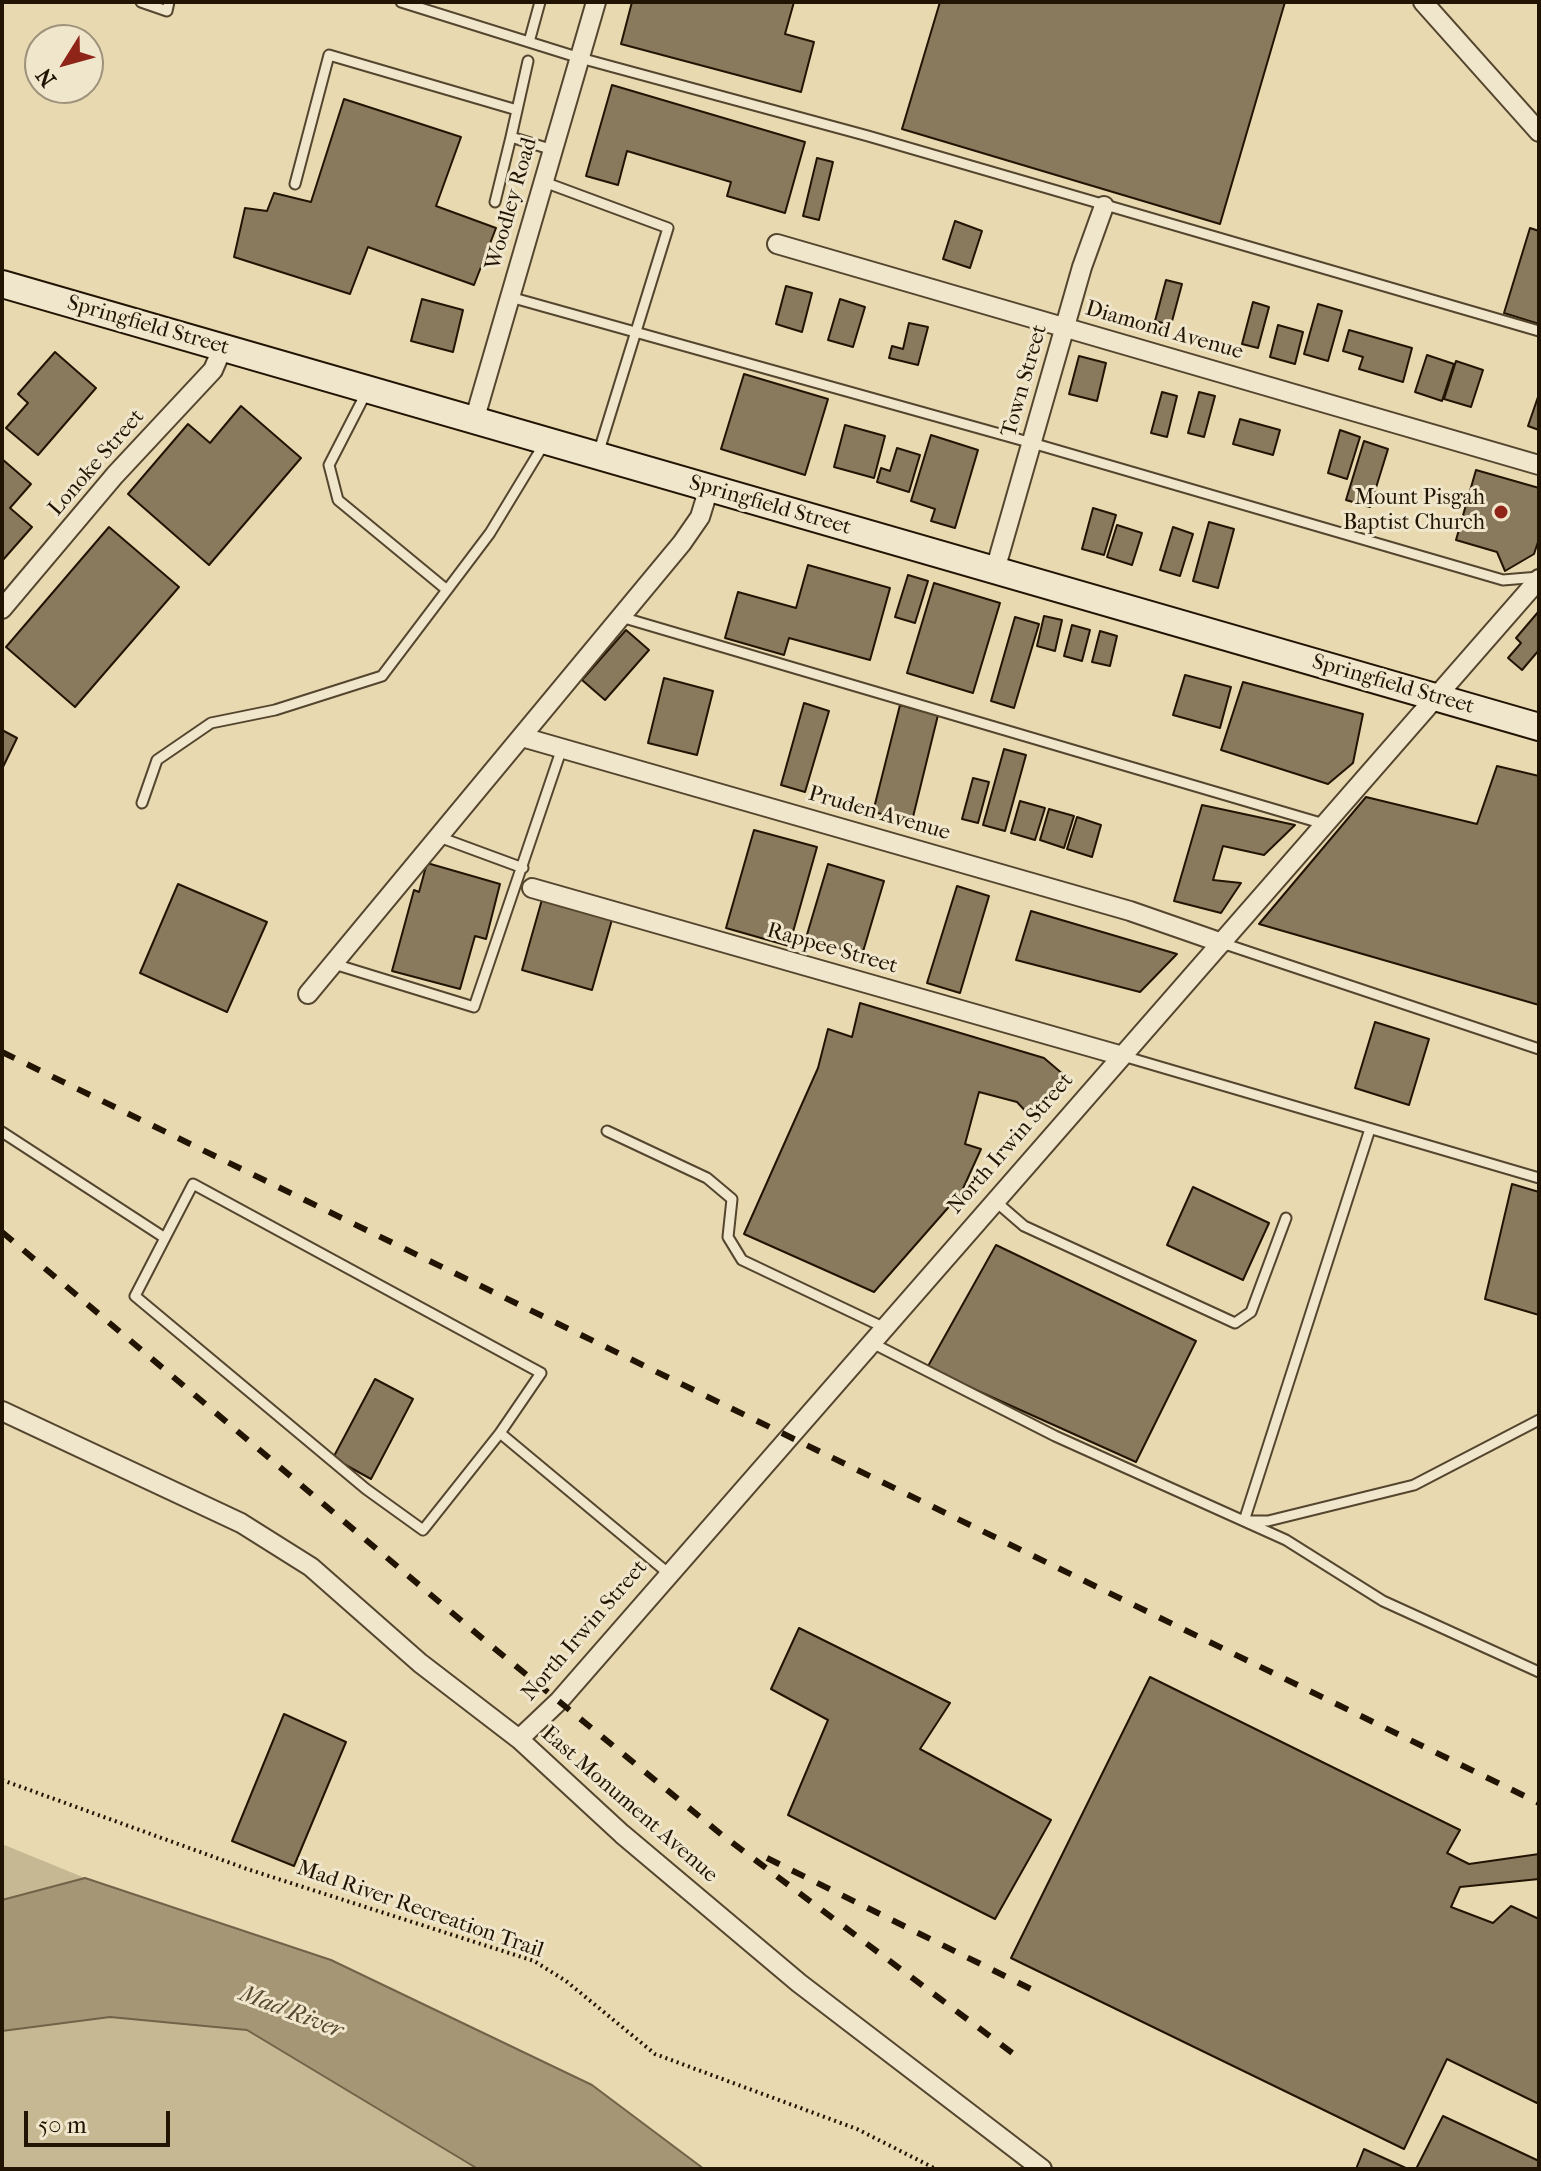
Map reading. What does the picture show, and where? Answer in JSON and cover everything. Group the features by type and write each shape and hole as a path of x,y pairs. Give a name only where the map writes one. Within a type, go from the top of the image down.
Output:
{"main road":[{"name":"Springfield Street","path":"2,284 1539,727"}],"street":[{"name":"Woodley Road","path":"474,421 596,2"},
{"path":"1423,2 1539,132"},
{"path":"1525,116 1539,101"},
{"name":"Town Street","path":"995,570 1104,206"},
{"name":"Diamond Avenue","path":"777,244 1539,465"},
{"name":"Lonoke Street","path":"2,609 115,475 213,370 223,347"},
{"path":"308,994 621,617 700,517 709,488"},
{"name":"North Irwin Street","path":"519,1739 559,1701 1119,1055 1327,825 1404,731 1539,578"},
{"name":"Pruden Avenue","path":"522,737 1130,911 1222,943"},
{"name":"Rappee Street","path":"532,888 1119,1055"},
{"name":"East Monument Avenue","path":"2,1411 241,1523 311,1567 420,1663 519,1739 622,1834 799,1983 1042,2169"}],"lane":[{"path":"141,2 167,11 169,2"},
{"path":"401,2 580,58 882,140 1539,331"},
{"path":"529,42 540,2"},
{"path":"295,184 329,55 517,110"},
{"path":"495,202 528,61"},
{"path":"511,137 553,150"},
{"path":"544,182 668,228 597,457"},
{"path":"510,297 1032,443 1503,580 1539,578"},
{"path":"367,390 329,465 338,500 447,590"},
{"path":"142,803 157,760 211,723 275,710 382,676 490,533 546,441"},
{"path":"621,617 1327,825"},
{"path":"333,963 474,1007 562,748"},
{"path":"439,837 523,868"},
{"path":"1222,943 1539,1049"},
{"path":"1119,1055 1539,1178"},
{"path":"1244,1521 1370,1129"},
{"path":"607,1131 707,1178 732,1199 728,1237 742,1260 883,1327"},
{"path":"2,1132 165,1238"},
{"path":"193,1184 541,1373 500,1433 423,1530 366,1489 135,1296 193,1184"},
{"path":"994,1200 1024,1226 1235,1323 1251,1312 1286,1218"},
{"path":"870,1342 1055,1436 1286,1540 1383,1601 1539,1672"},
{"path":"1244,1521 1268,1521 1414,1485 1539,1420"},
{"path":"500,1433 668,1573"}],"path":[{"name":"Mad River Recreation Trail","path":"2,1780 247,1869 534,1961 566,1981 655,2054 857,2129 936,2169"}],"shaded area":[{"path":"2,1844 85,1878 2,1901"},
{"path":"110,2017 248,2030 478,2169 2,2169 2,2031"}],"water":[{"name":"Mad River","path":"85,1878 331,1960 592,2085 704,2169 478,2169 247,2030 110,2017 2,2031 2,1900"}],"building":[{"path":"632,2 794,2 785,34 814,42 801,92 621,44"},
{"path":"940,2 1285,2 1220,224 902,129"},
{"path":"612,85 805,142 785,213 727,196 731,182 627,151 618,185 586,176"},
{"path":"344,99 461,137 436,206 496,228 474,285 368,247 350,294 234,257 245,208 267,211 274,193 311,202"},
{"path":"817,158 833,162 819,220 803,216"},
{"path":"955,221 982,231 970,268 943,259"},
{"path":"1530,228 1539,231 1539,324 1504,313"},
{"path":"1166,280 1182,284 1171,325 1155,321"},
{"path":"786,286 812,293 802,332 776,324"},
{"path":"422,299 463,310 453,352 411,341"},
{"path":"840,299 865,307 853,347 828,340"},
{"path":"1253,302 1269,307 1258,348 1242,344"},
{"path":"1318,304 1342,311 1328,361 1304,354"},
{"path":"909,323 928,327 918,365 889,358 892,346 903,349"},
{"path":"1278,325 1303,332 1295,364 1270,357"},
{"path":"1349,330 1412,348 1403,382 1359,369 1363,357 1343,351"},
{"path":"55,352 96,388 38,455 6,428 28,403 18,394"},
{"path":"1427,355 1454,364 1442,401 1415,392"},
{"path":"1079,356 1106,363 1097,401 1069,394"},
{"path":"1456,361 1483,370 1471,407 1444,399"},
{"path":"744,374 828,399 805,475 721,449"},
{"path":"1162,392 1177,396 1167,437 1151,433"},
{"path":"1199,392 1215,396 1204,437 1188,433"},
{"path":"1539,394 1539,430 1528,426"},
{"path":"241,406 301,458 209,565 128,494 188,424 210,443"},
{"path":"1240,419 1280,430 1273,455 1233,444"},
{"path":"845,425 885,436 874,478 834,467"},
{"path":"1340,430 1360,437 1347,479 1328,473"},
{"path":"931,435 978,450 955,528 931,521 935,509 911,501"},
{"path":"1364,441 1388,449 1370,507 1346,500"},
{"path":"897,448 920,455 909,492 877,482 881,468 890,471"},
{"path":"2,459 31,484 10,508 32,527 2,561"},
{"path":"1476,470 1539,488 1539,539 1534,554 1505,571 1497,552 1456,540"},
{"path":"1093,508 1116,515 1104,555 1082,549"},
{"path":"1209,522 1234,529 1218,588 1193,581"},
{"path":"1117,525 1142,533 1132,565 1107,557"},
{"path":"109,527 179,587 75,707 6,647"},
{"path":"1173,527 1193,534 1180,576 1160,570"},
{"path":"808,565 890,588 870,660 789,638 784,655 725,638 738,592 796,608"},
{"path":"908,575 928,581 915,623 895,617"},
{"path":"934,583 1000,603 973,693 907,673"},
{"path":"1539,611 1539,650 1522,670 1508,658 1521,643 1516,638"},
{"path":"1044,616 1062,620 1055,651 1037,646"},
{"path":"1015,617 1039,624 1014,708 991,701"},
{"path":"1072,625 1090,630 1082,661 1064,656"},
{"path":"626,630 649,650 605,700 582,680"},
{"path":"1100,631 1117,636 1110,666 1092,662"},
{"path":"1185,675 1231,687 1220,728 1173,715"},
{"path":"664,678 713,691 697,755 648,743"},
{"path":"1243,682 1363,714 1353,763 1328,784 1221,750"},
{"path":"804,703 829,711 805,792 781,785"},
{"path":"900,705 938,715 912,821 873,812"},
{"path":"2,730 17,738 2,769"},
{"path":"1004,749 1026,755 1005,831 983,825"},
{"path":"1497,766 1539,776 1539,1005 1259,924 1366,797 1477,824"},
{"path":"973,778 989,782 978,823 962,819"},
{"path":"1020,801 1045,808 1035,840 1011,833"},
{"path":"1202,805 1295,825 1264,855 1223,846 1213,880 1241,883 1221,913 1174,901"},
{"path":"1049,809 1074,816 1064,848 1040,840"},
{"path":"1077,817 1101,825 1092,857 1067,849"},
{"path":"754,830 817,847 789,946 726,928"},
{"path":"427,863 500,884 486,939 475,936 460,989 392,971 414,890 419,892"},
{"path":"828,864 884,881 862,955 806,938"},
{"path":"178,884 267,922 227,1012 140,973"},
{"path":"957,886 989,896 960,993 927,983"},
{"path":"543,896 613,916 592,990 522,970"},
{"path":"1031,911 1177,954 1140,992 1016,960"},
{"path":"860,1003 1044,1058 1071,1081 1029,1115 1017,1102 979,1092 965,1144 981,1149 961,1193 874,1292 744,1234 818,1068 828,1029 852,1037"},
{"path":"1375,1022 1429,1039 1409,1105 1355,1088"},
{"path":"1512,1184 1539,1192 1539,1315 1485,1299"},
{"path":"1193,1187 1269,1223 1243,1280 1167,1245"},
{"path":"996,1245 1196,1341 1136,1462 927,1368"},
{"path":"375,1379 413,1399 371,1479 333,1458"},
{"path":"799,1628 950,1703 920,1749 1051,1820 995,1919 788,1815 828,1720 771,1689"},
{"path":"1150,1677 1460,1830 1447,1853 1469,1864 1539,1854 1539,1879 1460,1887 1451,1907 1493,1923 1511,1906 1539,1919 1539,2104 1447,2059 1404,2149 1011,1958"},
{"path":"284,1714 346,1742 294,1866 232,1841"},
{"path":"1443,2116 1539,2161 1539,2169 1416,2169"},
{"path":"1364,2149 1408,2169 1356,2169"}],"railway":[{"path":"2,1052 1539,1803"},
{"path":"2,1232 489,1644 722,1835 1015,2055"},
{"path":"767,1858 1039,1993"}],"place":[{"name":"Mount Pisgah Baptist Church","path":"1501,512"}]}
